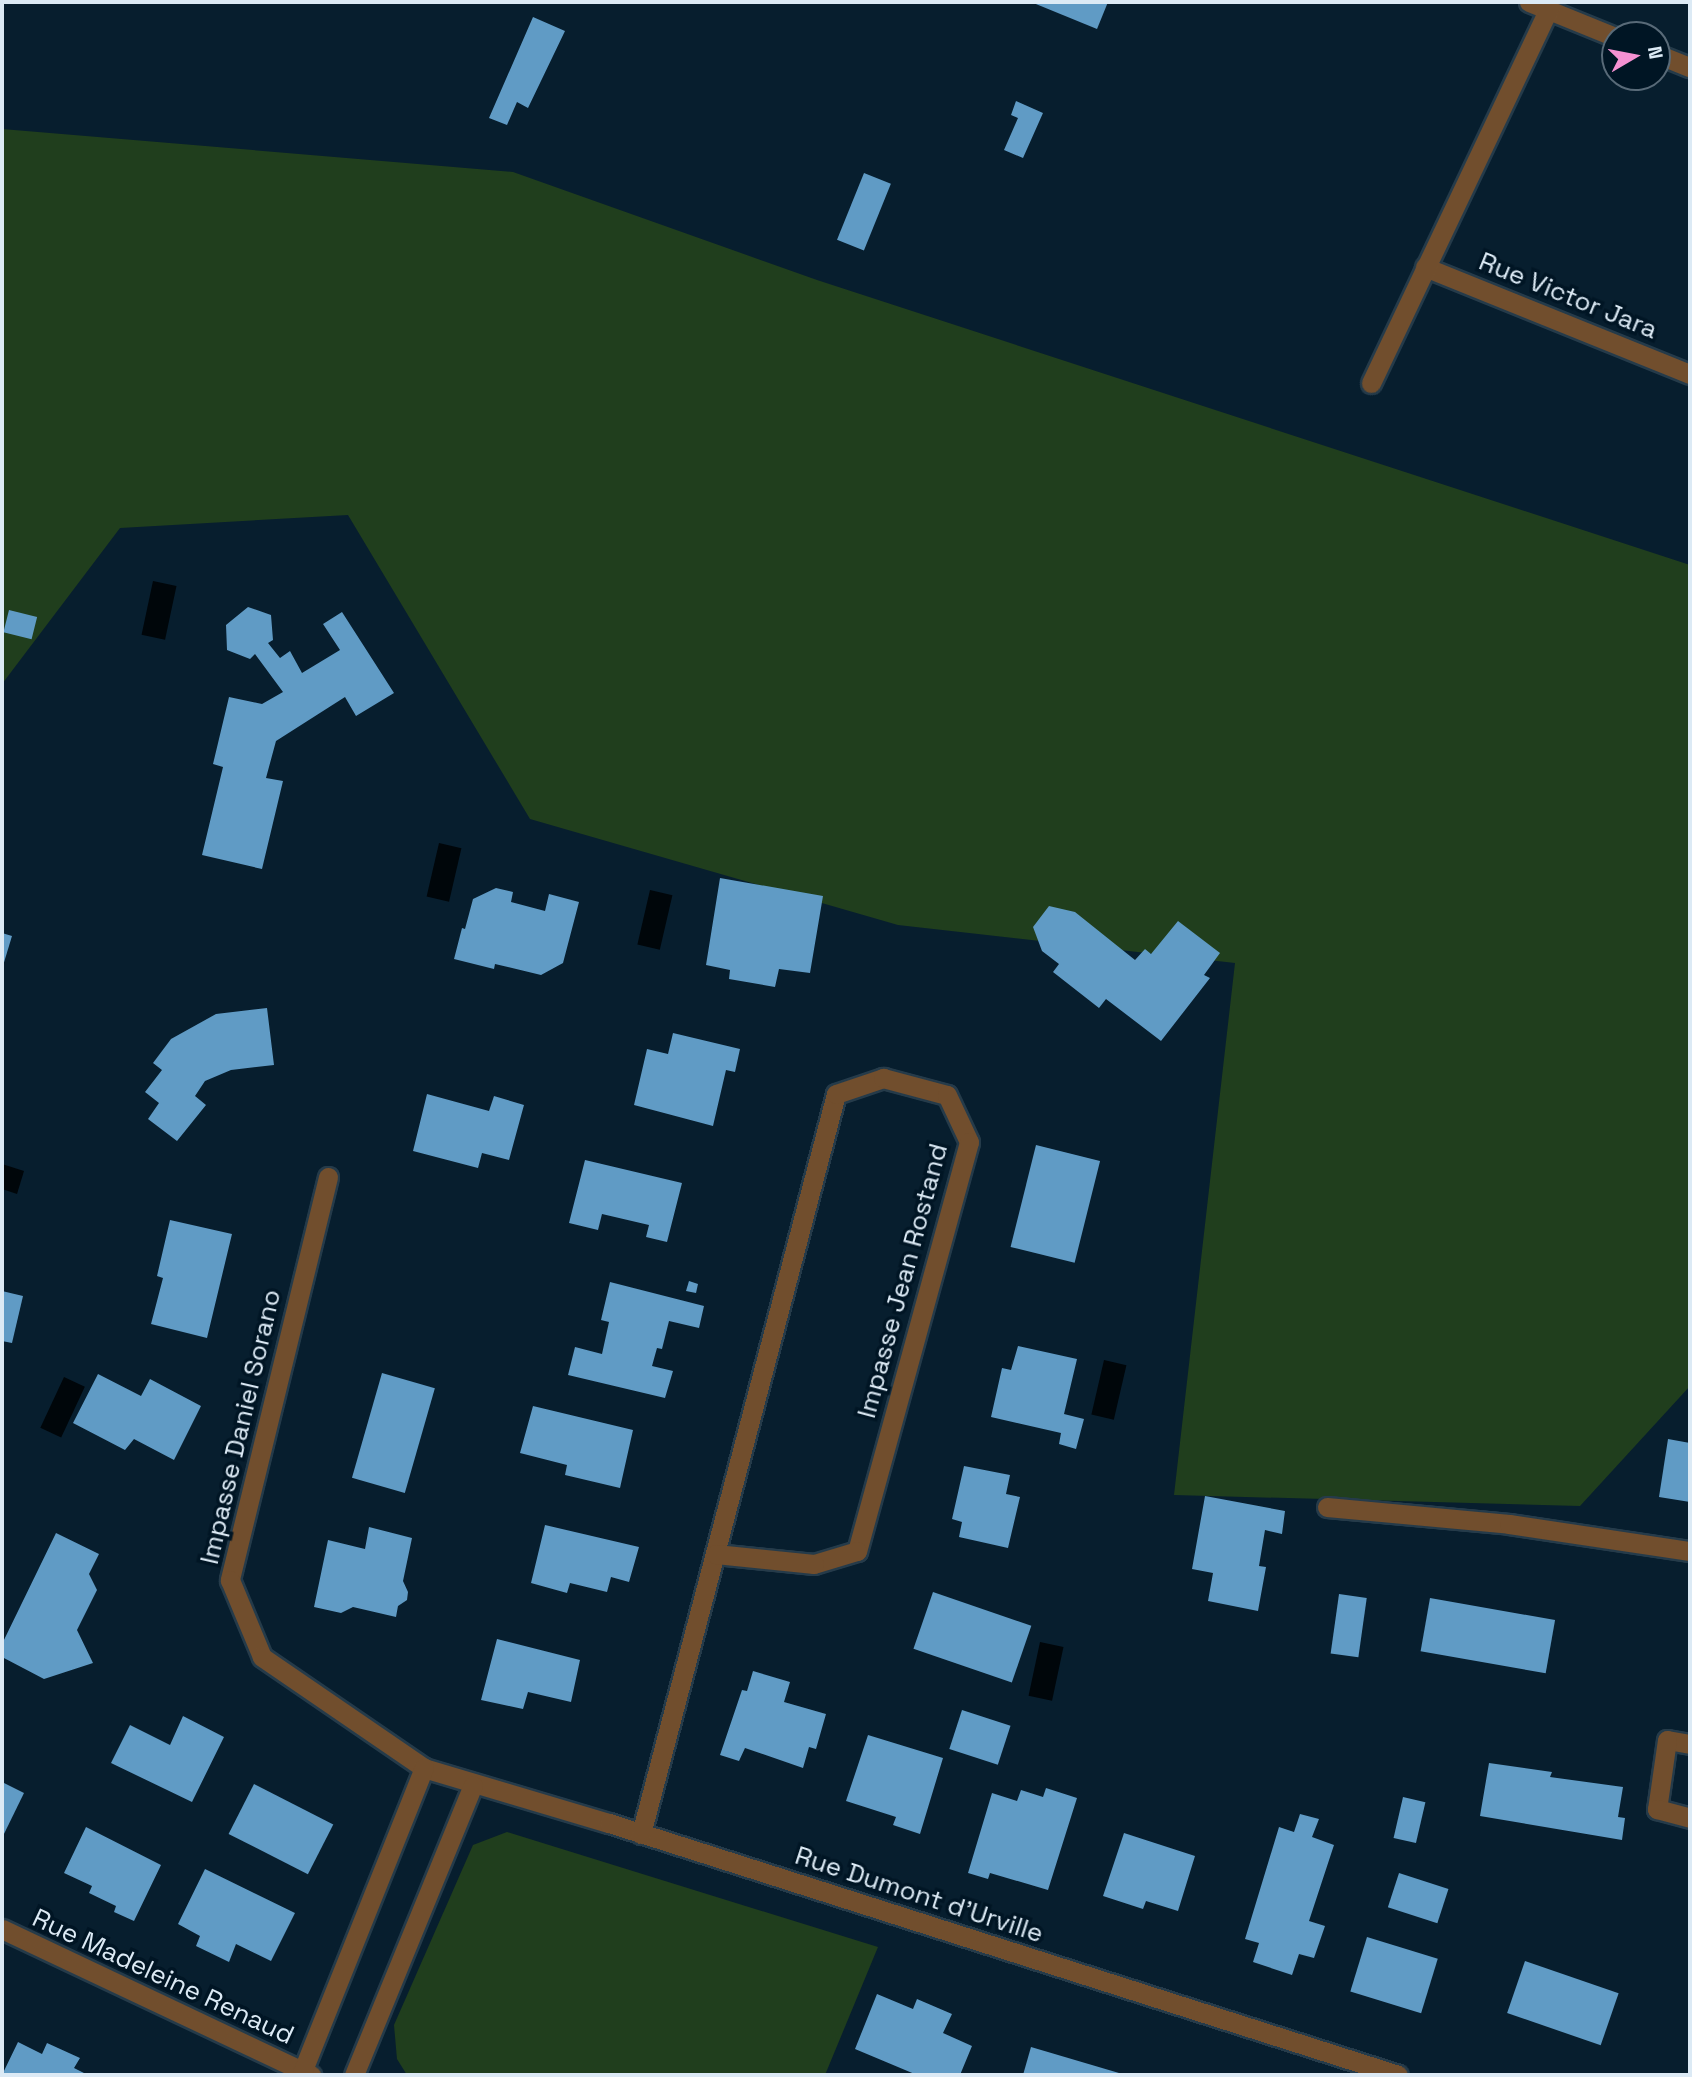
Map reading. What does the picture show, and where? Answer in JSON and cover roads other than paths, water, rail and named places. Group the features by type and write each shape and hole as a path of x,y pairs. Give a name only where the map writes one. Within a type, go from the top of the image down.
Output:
{"street":[{"path":"1529,2 1601,31"},
{"path":"1371,383 1548,10"},
{"path":"1671,60 1690,67"},
{"name":"Rue Victor Jara","path":"1426,267 1690,374"},
{"name":"Impasse Jean Rostand","path":"641,1834 836,1094 883,1078 947,1095 969,1142 857,1551 814,1563 716,1554"},
{"name":"Impasse Daniel Sorano","path":"328,1177 230,1580 262,1657 424,1768"},
{"path":"1327,1507 1509,1524 1690,1551"},
{"path":"1690,1744 1667,1740 1657,1809 1690,1818"},
{"path":"305,2074 424,1768"},
{"name":"Rue Dumont d'Urville","path":"424,1768 641,1834 1398,2075"},
{"path":"354,2075 473,1785"},
{"name":"Rue Madeleine Renaud","path":"2,1929 305,2074"}]}
